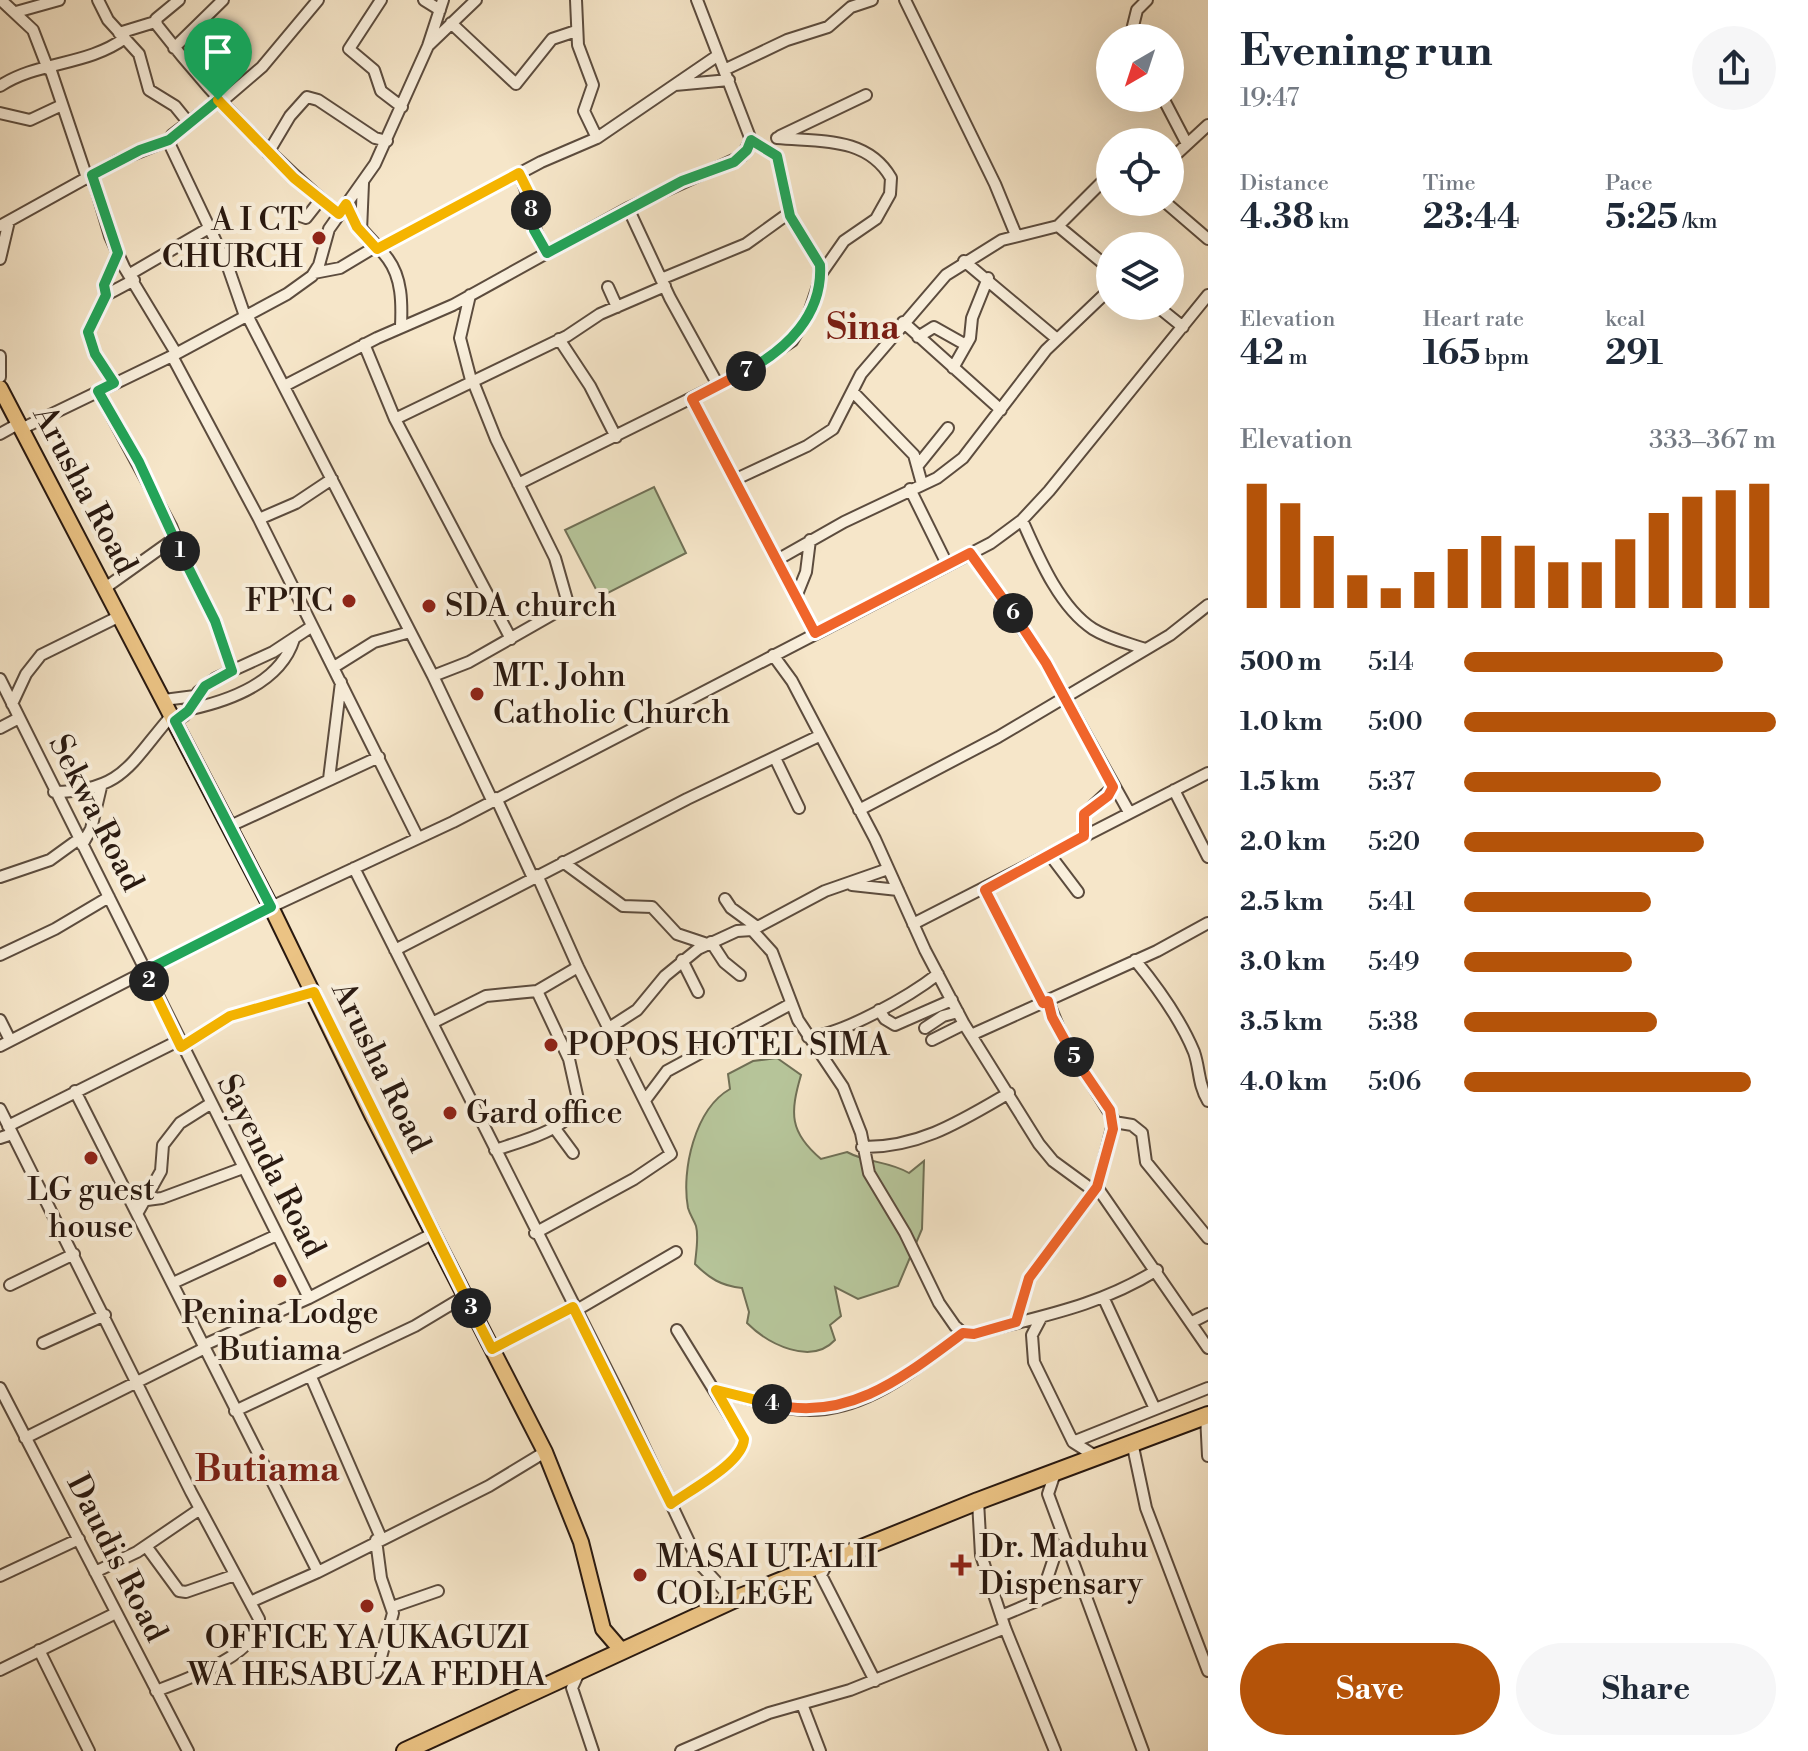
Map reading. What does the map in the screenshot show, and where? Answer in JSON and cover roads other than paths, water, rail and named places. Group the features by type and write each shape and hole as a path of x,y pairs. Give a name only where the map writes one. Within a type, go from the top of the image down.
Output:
{"highway":[{"path":"405,1751 733,1600 978,1501 1207,1415"}],"main road":[{"name":"Arusha Road","path":"0,388 271,907 545,1452 588,1563 603,1629 622,1651"}],"street":[{"path":"1,0 38,38 118,253 259,519 418,838"},
{"path":"16,12 59,0"},
{"path":"98,0 122,36 139,54 149,90 175,106 188,122"},
{"path":"0,86 97,56 122,36 155,22 179,0"},
{"path":"174,48 223,0"},
{"path":"0,259 5,224 140,150 169,140 188,122 219,102 262,67 318,0"},
{"path":"381,0 349,49 377,73 381,91 402,107"},
{"path":"314,273 329,229 363,183 387,141 428,46 442,5 424,0"},
{"path":"428,46 476,0"},
{"path":"576,0 578,45 593,77 584,111 597,138"},
{"path":"286,385 364,344 470,295 628,208 734,162 747,150 751,140 697,0"},
{"path":"674,85 726,75 787,40 828,27 851,7 872,0"},
{"path":"905,0 995,184 1016,235"},
{"path":"1134,24 1137,10 1147,0"},
{"path":"155,22 219,102 268,153 321,199 343,209 387,258 400,288 401,326"},
{"path":"451,23 516,84 552,39 576,31"},
{"path":"0,434 174,354 246,316 314,273 340,268 519,173 597,138 717,56"},
{"path":"766,147 777,138 866,95"},
{"path":"268,153 300,102 307,97 318,100 375,138 387,141"},
{"path":"0,113 30,120 62,105"},
{"path":"1170,112 1187,144"},
{"path":"1184,147 1208,125"},
{"path":"518,484 692,399 792,341 809,313 821,274 844,241 876,219 890,194 891,178 866,150 850,145 777,138"},
{"path":"169,140 177,167 209,228 246,316 286,385 535,876 646,1099 670,1157 535,1233"},
{"path":"751,140 766,147 780,162 789,213 820,265 821,274"},
{"path":"519,173 530,195 534,230 547,253"},
{"path":"361,231 363,183"},
{"path":"734,480 822,438 833,429 861,374 931,289 964,261 1016,235 1058,226 1096,188"},
{"path":"292,213 306,218 321,199"},
{"path":"628,208 663,283 718,385"},
{"path":"395,419 559,339 663,283 733,251 789,213"},
{"path":"1181,216 1208,239"},
{"path":"1058,226 1096,257"},
{"path":"114,383 95,354 88,332 106,295 209,228"},
{"path":"106,295 104,285 118,253"},
{"path":"964,261 1057,339"},
{"path":"953,368 966,345 988,278"},
{"path":"608,287 617,307"},
{"path":"433,676 511,639 562,609 567,600 555,558 472,380 460,338 470,295"},
{"path":"0,1020 5,1043 271,907 418,838 991,543 1022,520 1208,295"},
{"path":"777,560 922,484 963,458 1057,339 1096,302"},
{"path":"1174,320 1183,327"},
{"path":"903,322 1001,410"},
{"path":"918,337 934,327 966,345"},
{"path":"559,339 590,386 616,437"},
{"path":"364,344 395,419 511,639"},
{"path":"0,356 0,377"},
{"path":"98,391 139,462 215,621 232,671"},
{"path":"853,392 919,464 922,484"},
{"path":"692,399 815,633"},
{"path":"919,464 948,428"},
{"path":"259,519 296,503 332,479"},
{"path":"910,489 947,564"},
{"path":"1022,520 1063,597 1077,614 1107,636 1145,649"},
{"path":"105,588 175,538"},
{"path":"796,597 806,572 810,540"},
{"path":"970,553 1046,663 1129,812"},
{"path":"859,810 998,737 1145,649 1208,605"},
{"path":"12,704 26,674 41,655 120,616"},
{"path":"191,709 195,696 216,678 294,639 311,627"},
{"path":"334,667 374,642 410,632"},
{"path":"54,792 101,787 125,772 174,718 191,709 220,701 265,678 284,664 294,639"},
{"path":"773,655 792,681 859,810 964,1024 1053,1161 1096,1189 1157,1270 1208,1348"},
{"name":"Sekwa Road","path":"0,679 145,971"},
{"path":"329,779 341,681"},
{"path":"164,700 195,696"},
{"path":"0,728 19,718"},
{"path":"395,950 535,876 819,736"},
{"path":"228,827 379,757"},
{"path":"775,758 799,808"},
{"path":"913,924 985,890 1208,773"},
{"path":"0,877 41,865 80,842 91,829 101,787"},
{"path":"1084,836 1084,814 1108,796 1113,787"},
{"path":"1174,790 1207,852"},
{"path":"1050,855 1078,892"},
{"path":"563,862 623,906 652,907 677,934 709,943 740,975"},
{"path":"354,868 699,1563 733,1600"},
{"path":"609,1028 637,1010 682,960 709,943 737,931 754,928 825,891 888,869"},
{"path":"847,885 898,890"},
{"path":"985,890 1062,1036 1106,1102 1114,1122 1096,1189 1029,1278 1016,1322"},
{"path":"0,955 55,929 109,897"},
{"path":"725,899 754,928 772,952 789,1005 843,1087 869,1173 905,1233 939,1303 963,1333"},
{"path":"971,1035 1208,923"},
{"path":"682,960 698,992"},
{"path":"1135,960 1162,993 1192,1048 1200,1088 1208,1101"},
{"path":"432,1023 486,996 537,991 578,967"},
{"name":"Sayenda Road","path":"145,971 309,1298"},
{"path":"808,1037 825,1035 879,1010 938,974"},
{"path":"495,1150 553,1126 575,1111 580,1095 569,1059 537,991"},
{"path":"0,1138 75,1091 180,1044 230,1016 314,992"},
{"path":"879,1010 885,1019 895,1025 952,1000"},
{"path":"646,1099 667,1071 789,1005"},
{"path":"925,1028 943,1016 958,1012"},
{"path":"932,1040 964,1024"},
{"path":"75,1091 318,1572"},
{"path":"862,1147 890,1147 929,1136 1009,1093"},
{"path":"138,1212 161,1171 163,1145 180,1123 210,1104"},
{"path":"0,1109 200,1509 259,1619 260,1629 248,1647 156,1691"},
{"path":"1114,1122 1132,1125 1142,1133 1146,1162 1208,1238"},
{"path":"553,1126 573,1153"},
{"path":"147,1200 174,1194 243,1168"},
{"path":"25,1438 434,1233"},
{"path":"173,1283 277,1235"},
{"path":"492,1349 574,1309 676,1252"},
{"path":"10,1285 74,1254"},
{"path":"716,1390 793,1409 837,1407 864,1399 892,1384 963,1333 974,1334 1041,1318 1104,1299 1157,1270"},
{"path":"235,1411 415,1326 465,1296"},
{"path":"1104,1299 1155,1409"},
{"path":"1192,1322 1208,1314"},
{"path":"43,1343 105,1315"},
{"path":"1041,1318 1032,1335 1031,1353 1073,1442 1095,1456"},
{"path":"671,1504 728,1464 744,1447 744,1439 716,1390 677,1330"},
{"path":"311,1377 378,1539 381,1578 392,1607 392,1623 377,1672"},
{"name":"Daudis Road","path":"0,1388 3,1400 79,1539 188,1751"},
{"path":"1073,1442 1208,1388"},
{"path":"1207,1415 1208,1456"},
{"path":"1132,1442 1146,1508 1208,1671"},
{"path":"250,1602 318,1572 525,1467 545,1452"},
{"path":"1055,1473 1048,1494 1143,1751"},
{"path":"978,1501 981,1555 1005,1628 1055,1751"},
{"path":"95,1572 146,1546 200,1509"},
{"path":"0,1576 79,1539"},
{"path":"1040,1600 1054,1558 1066,1543"},
{"path":"146,1546 179,1591 186,1592 235,1575"},
{"path":"829,1560 821,1575 875,1681"},
{"path":"1001,1616 1083,1587"},
{"path":"392,1607 438,1591"},
{"path":"0,1670 116,1613"},
{"path":"681,1751 769,1713 875,1681 1005,1628"},
{"path":"39,1650 89,1751"},
{"path":"580,1670 572,1688 593,1751"},
{"path":"802,1704 820,1751"}],"place":[{"name":"A I CT CHURCH","path":"319,238"},
{"name":"FPTC","path":"349,601"},
{"name":"SDA church","path":"429,606"},
{"name":"MT. John Catholic Church","path":"477,694"},
{"name":"POPOS HOTEL SIMA","path":"551,1045"},
{"name":"Gard office","path":"450,1113"},
{"name":"LG guest house","path":"91,1158"},
{"name":"Penina Lodge Butiama","path":"280,1281"},
{"name":"Dr. Maduhu Dispensary","path":"961,1565"},
{"name":"MASAI UTALII COLLEGE","path":"640,1575"},
{"name":"OFFICE YA UKAGUZI WA HESABU ZA FEDHA","path":"367,1606"}],"district":[{"name":"Sina","path":"863,328"},
{"name":"Butiama","path":"267,1470"}]}
